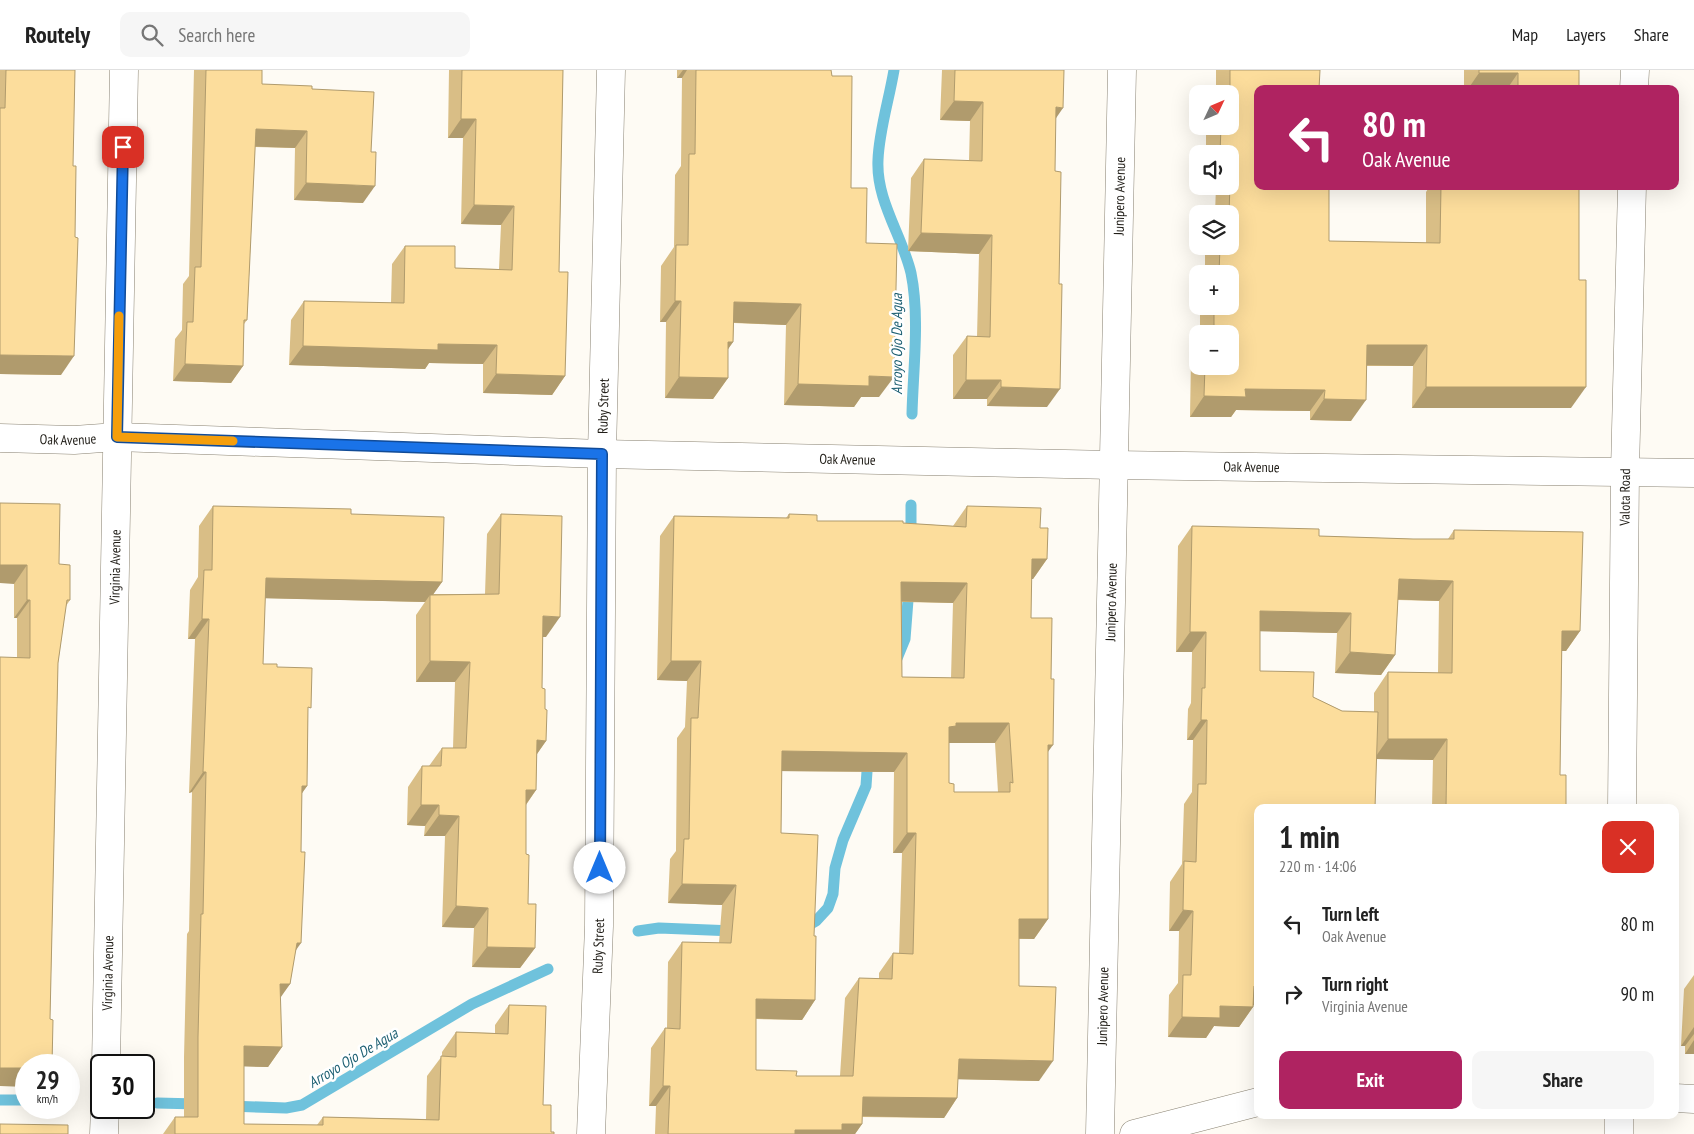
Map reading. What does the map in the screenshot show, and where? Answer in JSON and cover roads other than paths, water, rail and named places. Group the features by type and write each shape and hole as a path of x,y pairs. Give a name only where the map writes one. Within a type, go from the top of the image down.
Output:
{"street":[{"name":"Virginia Avenue","path":"106,1054 124,70"},
{"name":"Ruby Street","path":"591,1134 600,926 602,454 611,70"},
{"name":"Junipero Avenue","path":"1100,1134 1122,70"},
{"path":"1634,85 1635,70"},
{"name":"Valota Road","path":"1622,804 1625,471 1632,190"},
{"name":"Oak Avenue","path":"0,438 74,440 117,437 602,454 1114,465 1694,473"},
{"path":"1679,1098 1694,1099"},
{"path":"1134,1134 1254,1103"},
{"path":"104,1119 104,1134"},
{"path":"1619,1119 1619,1134"}],"waterway":[{"name":"Arroyo Ojo De Agua","path":"894,70 880,138 878,175 885,204 907,259 914,290 916,325 912,414"},
{"name":"Arroyo Ojo De Agua","path":"911,505 911,539"},
{"name":"Arroyo Ojo De Agua","path":"896,661 905,639 909,587"},
{"name":"Arroyo Ojo De Agua","path":"802,929 816,921 828,908 833,894 835,868 843,840 866,786 868,757"},
{"name":"Arroyo Ojo De Agua","path":"638,931 659,928 734,931"},
{"name":"Arroyo Ojo De Agua","path":"229,1106 286,1108 302,1105 472,1004 548,969"},
{"name":"Arroyo Ojo De Agua","path":"0,1100 15,1100"},
{"name":"Arroyo Ojo De Agua","path":"157,1103 198,1104"}]}
